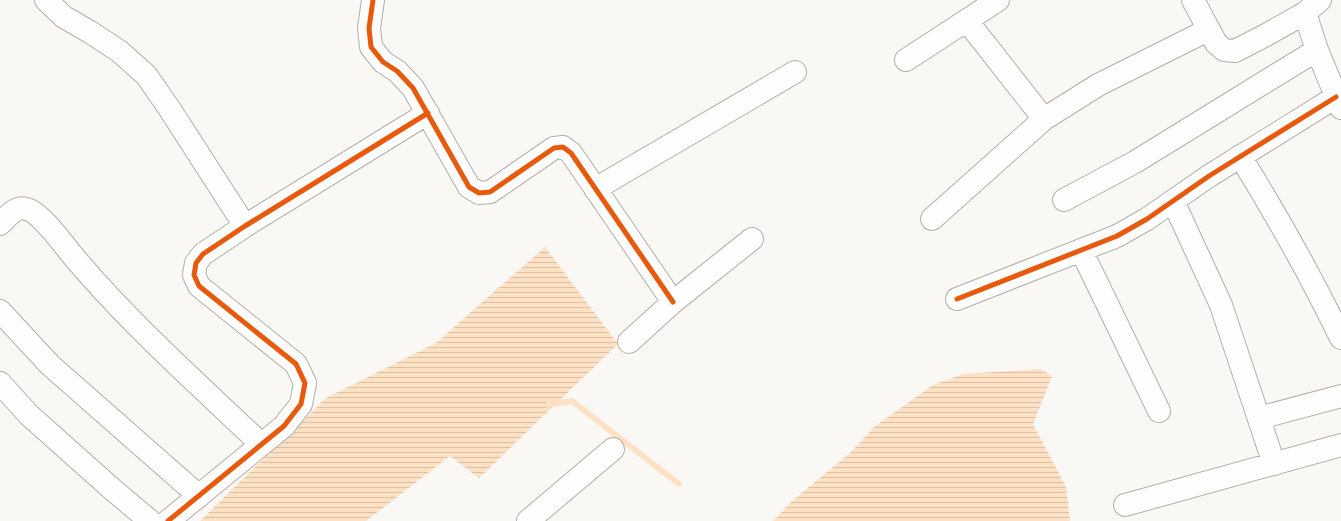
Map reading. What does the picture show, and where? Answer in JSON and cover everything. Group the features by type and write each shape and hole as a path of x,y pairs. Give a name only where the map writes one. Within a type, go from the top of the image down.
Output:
{"street":[{"path":"46,0 64,17 119,51 146,75 245,226"},
{"path":"373,0 369,28 371,46 383,62 397,71 414,88 469,187 479,193 490,192 554,148 563,147 571,153 673,302"},
{"path":"906,60 998,0"},
{"path":"957,299 1117,236 1147,219 1240,156 1338,103 1317,50 1312,6 1266,35 1235,51 1224,50 1216,43 1193,0"},
{"path":"967,21 1044,119"},
{"path":"932,219 1044,119 1098,85 1208,30"},
{"path":"1064,200 1135,162 1317,50"},
{"path":"595,189 796,72"},
{"path":"168,521 284,426 301,404 305,383 296,364 199,286 194,275 196,263 203,254 245,226 428,113"},
{"path":"1240,156 1281,221 1317,288 1341,338"},
{"path":"1173,201 1221,305 1274,464"},
{"path":"0,224 14,210 26,208 37,215 82,267 125,313 261,444"},
{"path":"629,342 673,302 752,239"},
{"path":"1081,250 1159,411"},
{"path":"0,311 50,365 199,496"},
{"path":"0,383 29,415 150,521"},
{"path":"1259,418 1341,396"},
{"path":"1125,505 1341,445"},
{"path":"528,521 613,449"}],"shaded area":[{"path":"545,247 618,344 479,478 450,456 366,521 200,521 326,398 436,343"},
{"path":"1040,369 1052,376 1033,424 1066,487 1070,521 773,521 792,501 850,453 874,427 933,385 964,374"}],"waterway":[{"path":"548,405 572,401 679,484"}],"cycle path":[{"path":"373,0 369,28 371,47 383,62 397,71 413,88 469,187 479,193 490,192 554,148 563,147 571,153 673,302"},
{"path":"957,299 1117,236 1147,219 1209,176 1336,97"},
{"path":"168,521 284,426 301,404 305,383 296,364 199,286 194,275 196,263 203,254 245,226 428,113"}]}
